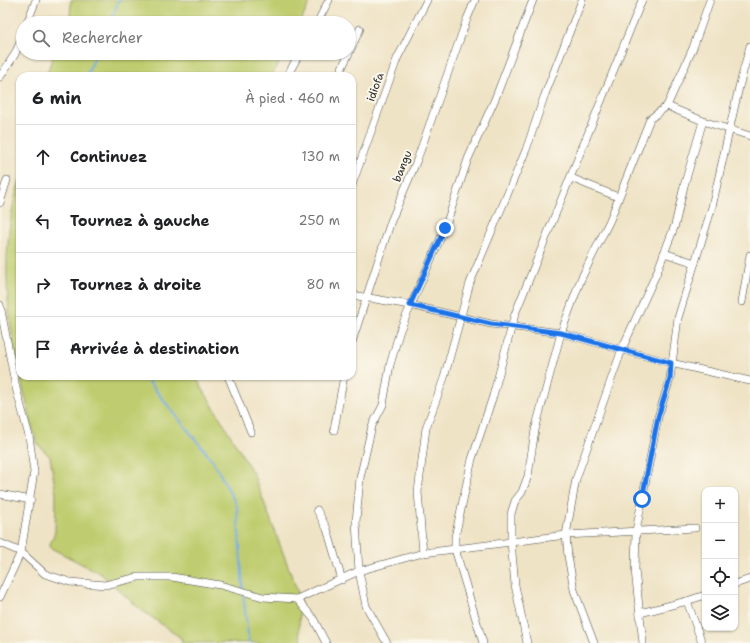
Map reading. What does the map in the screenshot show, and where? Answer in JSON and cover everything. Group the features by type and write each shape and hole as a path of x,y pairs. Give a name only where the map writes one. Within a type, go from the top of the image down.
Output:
{"street":[{"path":"30,16 36,0"},
{"path":"321,16 330,0"},
{"name":"idiofa","path":"356,174 397,59 427,0"},
{"name":"bangu","path":"356,328 391,221 417,160 475,0"},
{"path":"387,643 366,606 360,571 356,522 360,478 372,426 383,405 398,337 410,305 445,228 468,159 498,92 533,0"},
{"path":"423,553 418,492 426,428 444,378 470,283 526,150 544,97 582,0"},
{"path":"483,643 455,549 455,537 472,459 493,396 516,314 642,0"},
{"path":"527,643 515,585 511,542 511,514 515,501 522,492 528,476 535,430 561,333 581,279 610,220 650,119 668,106 693,48 710,0"},
{"path":"356,37 360,28"},
{"path":"643,643 635,570 636,532 658,417 670,379 678,318 712,207 750,46"},
{"path":"0,78 16,52"},
{"path":"289,72 296,60"},
{"path":"340,72 346,60"},
{"path":"668,106 703,121 750,136"},
{"path":"594,643 574,590 568,556 566,535 576,479 622,349 675,225 684,186 703,121"},
{"path":"571,178 618,198"},
{"path":"0,203 7,180"},
{"path":"664,253 695,263"},
{"path":"742,302 750,255"},
{"path":"356,296 410,305 491,324 561,333 671,363 750,381"},
{"path":"0,305 16,388 29,436 34,472 31,500 21,552 0,597"},
{"path":"230,380 251,432"},
{"path":"334,430 343,380"},
{"path":"0,494 31,500"},
{"path":"317,510 327,529 342,580"},
{"path":"0,543 21,552 45,574 70,582 104,584 138,578 172,578 220,584 263,597 297,599 360,571 423,553 566,535 695,528"},
{"path":"738,583 750,579"},
{"path":"640,612 702,596"},
{"path":"297,599 313,618 326,643"},
{"path":"687,601 702,643"}],"green space":[{"path":"71,0 311,0 303,16 70,16"},
{"path":"52,60 281,60 273,72 47,72"},
{"path":"16,195 16,357 8,302 7,277 9,227"},
{"path":"21,380 197,380 253,473 300,598 299,633 303,643 182,643 181,638 140,609 101,574 49,547 55,532 56,494 50,457 36,442"}],"waterway":[{"path":"113,16 119,0"},
{"path":"88,72 94,60"},
{"path":"147,380 213,461 237,506 244,602 249,643"}],"route":[{"path":"445,228 410,305 491,324 561,333 671,363 670,379 658,417 642,499"}]}
